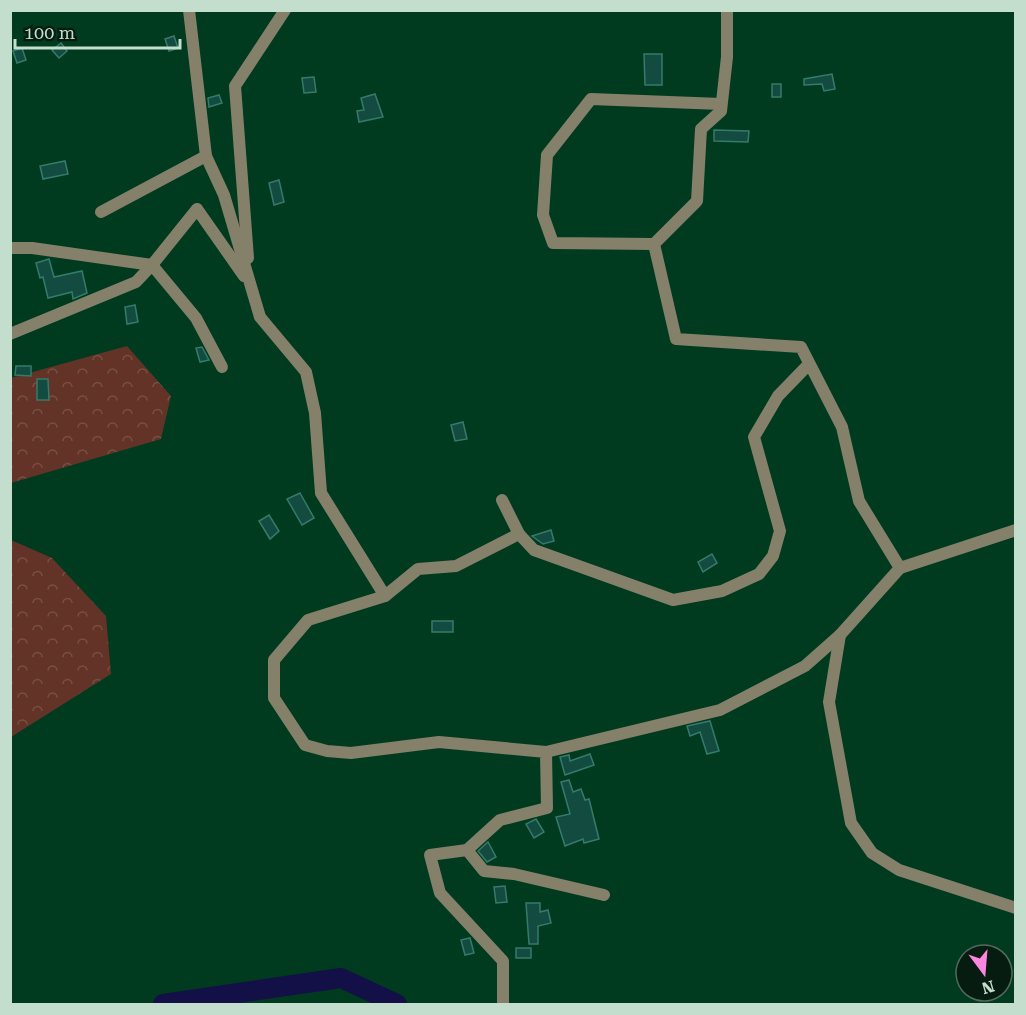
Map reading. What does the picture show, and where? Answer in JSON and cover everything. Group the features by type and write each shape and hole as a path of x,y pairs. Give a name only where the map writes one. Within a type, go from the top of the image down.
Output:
{"street":[{"path":"189,10 206,156 224,195 260,316 306,372 315,413 321,493 385,596"},
{"path":"249,284 235,86 285,10"},
{"path":"721,104 591,99 547,155 543,215 553,243 654,244 697,201 700,129 721,111 727,57 727,10"},
{"path":"101,212 206,156"},
{"path":"10,334 136,282 197,209 249,284"},
{"path":"654,244 676,339 801,347 842,427 859,501 900,568"},
{"path":"10,248 32,248 152,265 196,318 222,367"},
{"path":"502,500 519,534 534,550 673,600 722,591 759,574 773,556 780,531 754,436 778,396 809,364"},
{"path":"519,534 456,566 418,569 385,596 308,620 274,660 274,699 304,745 327,751 351,753 439,742 546,752 720,710 805,666 840,635 900,568 1016,530"},
{"path":"840,635 829,702 851,824 872,853 899,870 1016,908"},
{"path":"503,1005 503,961 440,892 430,855 467,850 500,820 547,808 546,752"},
{"path":"467,850 484,870 514,874 604,895"}],"green space":[{"path":"127,346 171,396 161,439 11,483 11,378"},
{"path":"11,540 52,558 106,616 111,674 11,737"}],"building":[{"path":"174,36 178,48 169,51 165,39"},
{"path":"61,43 67,51 59,58 52,50"},
{"path":"22,48 26,60 17,63 13,51"},
{"path":"644,54 662,54 662,85 645,85"},
{"path":"832,74 835,89 824,91 822,84 804,85 804,79"},
{"path":"314,77 316,92 304,93 302,78"},
{"path":"772,84 781,84 781,97 772,97"},
{"path":"375,94 383,117 359,122 357,111 364,110 361,98"},
{"path":"219,95 222,103 209,107 208,98"},
{"path":"714,130 749,131 748,142 714,141"},
{"path":"65,161 68,174 43,179 40,166"},
{"path":"279,180 284,202 274,205 269,183"},
{"path":"49,259 54,277 82,271 87,293 73,299 72,292 48,298 43,277 40,278 36,263"},
{"path":"135,305 138,322 127,324 125,307"},
{"path":"202,347 209,360 200,362 196,348"},
{"path":"16,366 31,366 31,376 15,375"},
{"path":"37,379 48,379 49,400 37,400"},
{"path":"463,422 467,439 455,441 451,425"},
{"path":"300,493 314,518 302,525 287,499"},
{"path":"269,515 279,531 270,539 259,521"},
{"path":"551,530 554,541 543,544 532,536"},
{"path":"712,554 717,563 703,572 698,562"},
{"path":"432,621 453,621 453,632 432,632"},
{"path":"710,721 719,751 707,754 700,732 690,736 687,726"},
{"path":"590,754 594,765 565,775 560,757 569,755 570,761"},
{"path":"569,780 573,792 581,789 585,800 589,799 599,839 584,843 583,839 565,846 556,817 570,814 561,782"},
{"path":"536,819 544,832 534,838 526,824"},
{"path":"488,842 496,857 487,862 478,851"},
{"path":"505,886 507,902 496,903 494,887"},
{"path":"526,903 540,903 540,912 548,910 551,923 538,926 538,944 529,944"},
{"path":"470,938 474,953 465,955 461,940"},
{"path":"516,948 531,948 531,958 516,958"}],"waterway":[{"path":"163,1004 341,978 397,1004"}]}
